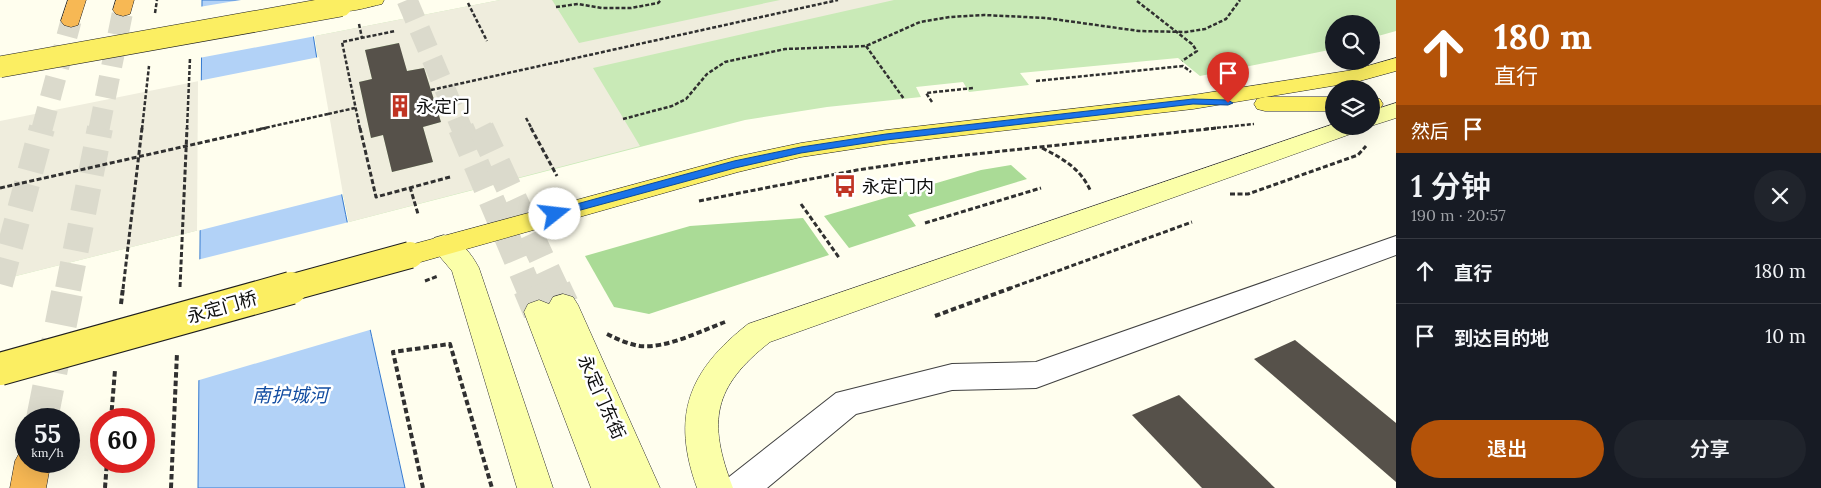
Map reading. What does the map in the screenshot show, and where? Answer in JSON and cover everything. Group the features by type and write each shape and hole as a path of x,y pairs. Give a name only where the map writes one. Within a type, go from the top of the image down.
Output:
{"highway":[{"path":"71,21 77,0"},
{"path":"28,488 31,473"}],"main road":[{"path":"0,67 373,0"},
{"path":"1193,102 1356,76 1396,64"},
{"path":"1193,102 1325,104"},
{"name":"永定门桥","path":"0,369 725,167 801,150 895,136 1193,102"}],"street":[{"path":"1380,106 1396,100"},
{"path":"1380,109 1396,110"},
{"path":"714,488 704,461 701,444 700,425 703,403 712,382 726,359 744,342 759,333 1325,135"},
{"path":"444,245 453,252 465,268 535,488"},
{"path":"741,488 847,403 952,377 1036,375 1396,245"},
{"name":"永定门东街","path":"609,488 551,309 642,488"}],"path":[{"path":"154,20 157,0"},
{"path":"556,7 578,4 602,8 631,8 658,3 661,0"},
{"path":"431,90 838,0"},
{"path":"622,119 672,106 686,99 707,74 725,62 785,49 866,46 920,22 950,17 984,15 1046,18 1109,28 1177,32 1205,29 1226,19 1240,0"},
{"path":"1137,1 1192,44 1196,51 1182,62"},
{"path":"468,3 487,41"},
{"path":"359,24 362,38"},
{"path":"395,31 342,42 376,197 450,177"},
{"path":"866,46 904,99"},
{"path":"179,293 190,49"},
{"path":"120,312 150,59"},
{"path":"1036,81 1184,66 1191,72"},
{"path":"932,102 926,93 973,88"},
{"path":"0,188 355,108"},
{"path":"526,118 557,176"},
{"path":"691,203 857,170 938,158 1263,123"},
{"path":"410,188 418,214"},
{"path":"925,223 1041,188"},
{"path":"801,204 840,259"},
{"path":"935,316 1192,222"},
{"path":"423,488 392,352 450,344 492,488"},
{"path":"171,488 177,351"},
{"path":"112,408 116,360"},
{"path":"105,488 106,473"}],"green space":[{"path":"500,0 1396,0 1396,31 1380,35 1380,15 1325,15 1325,51 1200,76 1178,58 1020,73 1029,85 969,92 963,82 916,87 921,97 827,107 745,120 349,222 343,194 0,280 318,57 315,36"},
{"path":"1011,165 1027,179 908,215 916,226 849,248 824,216 981,170"},
{"path":"803,218 829,255 649,314 614,307 585,256 690,226"}],"shaded area":[{"path":"500,0 552,0 579,43 780,0 894,0 593,68 640,146 349,222 343,194 0,280 0,121 318,57 315,36","holes":["398,43 407,71 424,68 441,122 423,127 433,162 392,172 383,135 371,138 359,82 372,79 365,50"]}],"water":[{"name":"南护城河","path":"202,0 308,0 317,62 340,184 405,488 198,488"}],"pier":[{"path":"241,0 311,0 316,36 199,58 199,7"},
{"path":"319,57 343,194 197,231 198,81"},
{"path":"349,222 373,329 196,381 197,260"}],"building":[{"name":"永定门","path":"399,43 407,71 424,68 441,122 423,127 433,162 392,172 383,135 371,138 359,82 372,79 365,50"},
{"path":"1295,340 1396,423 1396,482 1254,359"},
{"path":"1179,395 1275,488 1202,488 1132,415"}],"tunnel":[{"path":"407,0 462,129"},
{"path":"99,129 123,10"},
{"path":"42,129 71,21"},
{"path":"0,284 42,128"},
{"path":"68,289 100,128"},
{"path":"461,128 529,289"},
{"path":"481,128 556,289"},
{"path":"44,408 68,288"},
{"path":"529,288 539,312"},
{"path":"555,288 563,305"}],"place":[{"name":"永定门","path":"400,106"},
{"name":"永定门内","path":"845,186"}],"route":[{"path":"555,214 734,165 801,150 886,137 1193,102 1228,103"}]}
